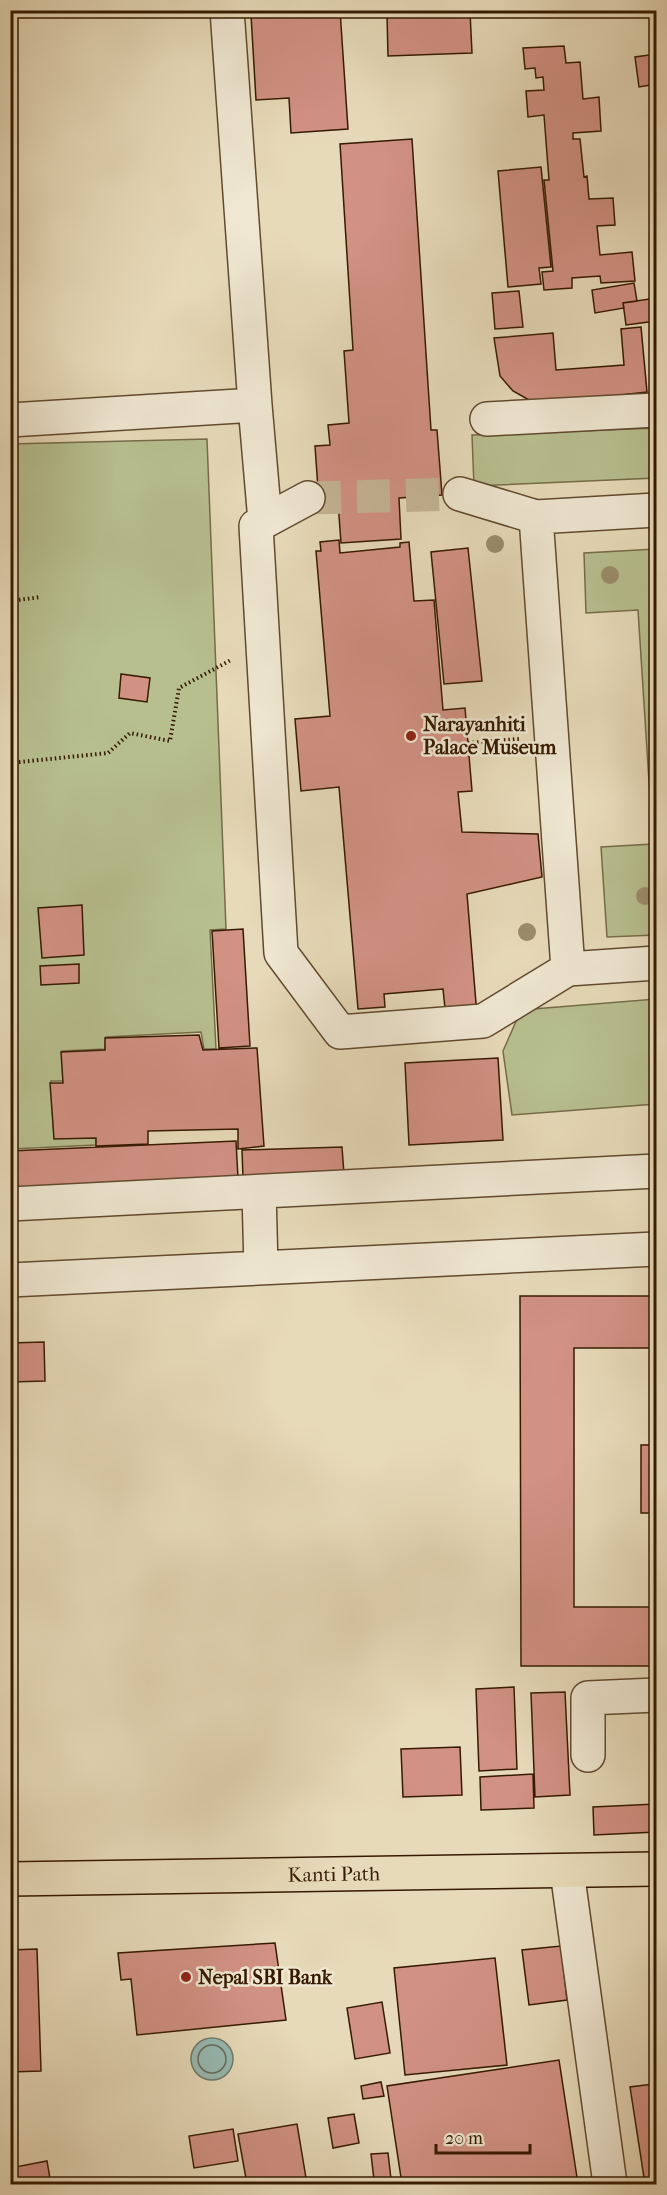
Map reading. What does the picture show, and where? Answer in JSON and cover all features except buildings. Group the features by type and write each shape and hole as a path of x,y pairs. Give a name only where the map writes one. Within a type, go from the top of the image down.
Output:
{"main road":[{"name":"Kanti Path","path":"10,1879 657,1869"}],"lane":[{"path":"227,10 265,521"},
{"path":"10,420 255,405"},
{"path":"488,419 657,410"},
{"path":"460,494 536,517 657,510"},
{"path":"308,498 256,526 281,953 340,1032 483,1021 568,969 657,963"},
{"path":"536,517 568,969"},
{"path":"10,1204 657,1171"},
{"path":"259,1192 261,1268"},
{"path":"10,1280 657,1249"},
{"path":"588,1755 588,1698 657,1695"},
{"path":"567,1871 610,2184"}],"path":[{"path":"10,601 41,597"},
{"path":"10,763 108,753 130,733 170,741 179,688 263,643"},
{"path":"468,743 504,740"}],"green space":[{"path":"656,428 656,478 474,486 472,435"},
{"path":"207,439 226,929 210,930 216,1049 204,1049 201,1032 106,1037 105,1049 62,1051 63,1081 51,1081 54,1137 96,1136 96,1145 11,1149 10,444"},
{"path":"656,549 656,935 607,937 601,847 653,844 638,610 586,613 584,553"},
{"path":"656,999 656,1104 512,1115 503,1051 521,1010"}],"water":[{"path":"212,2038 227,2044 233,2059 227,2074 212,2080 197,2074 191,2059 197,2044"}],"tunnel":[{"path":"308,498 460,494"}],"place":[{"name":"Narayanhiti Palace Museum","path":"411,736"},
{"name":"Nepal SBI Bank","path":"186,1977"}]}
